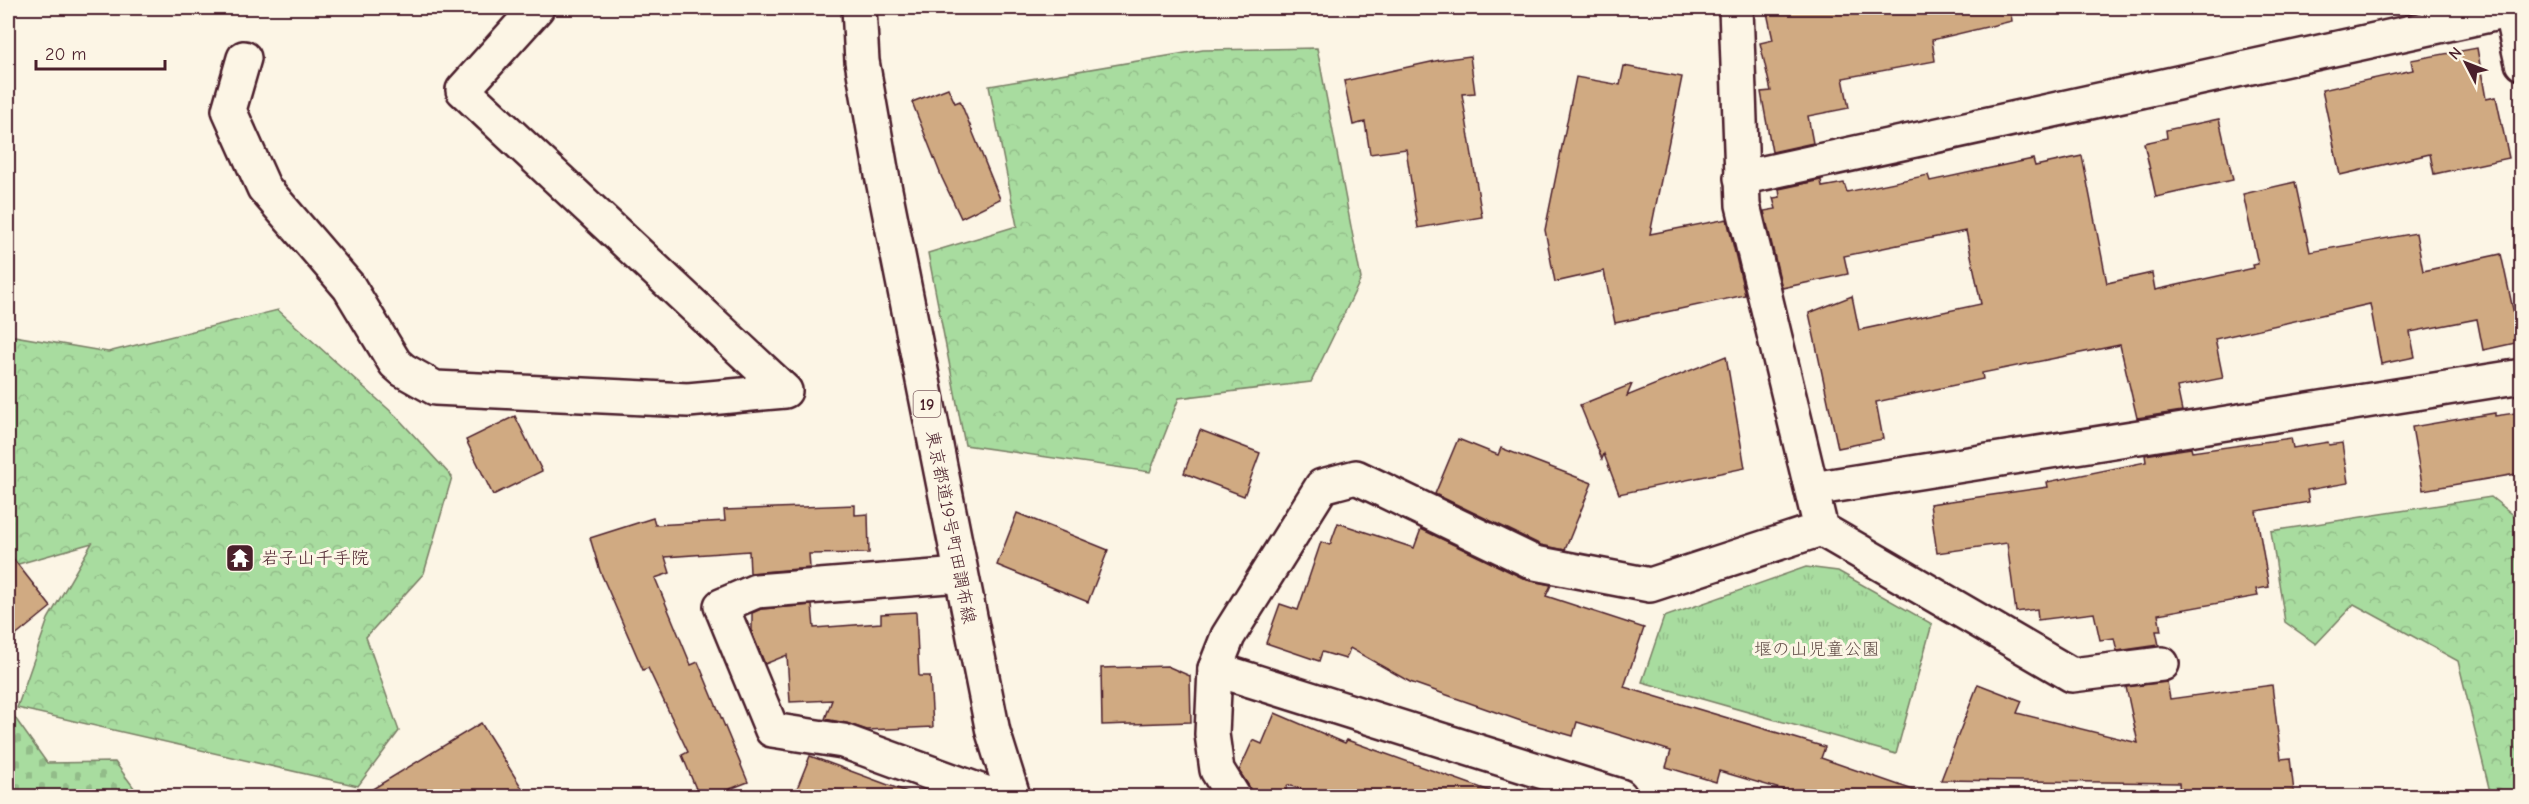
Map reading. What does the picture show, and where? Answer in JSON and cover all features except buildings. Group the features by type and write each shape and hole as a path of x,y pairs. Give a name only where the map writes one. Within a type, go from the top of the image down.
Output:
{"street":[{"path":"244,58 229,110 264,188 349,287 396,363 403,370 435,388 688,400 785,391 463,90 537,8"},
{"name":"東京都道19号町田調布線","path":"859,8 862,61 882,175 960,575 993,732 1013,796"},
{"path":"1736,8 1743,205 1821,529 2072,675 2162,664"},
{"path":"1741,178 2514,9 2522,63"},
{"path":"1812,489 2522,376"},
{"path":"1233,796 1217,770 1212,734 1215,669 1228,636 1322,486 1356,477 1535,563 1650,585 1821,529"},
{"path":"960,575 756,591 721,606 772,730 843,741 994,796"},
{"path":"1215,669 1620,796"}],"green space":[{"path":"1317,48 1361,279 1311,382 1179,398 1150,472 965,445 928,253 1017,226 989,86 1203,50"},
{"name":"岩子山千手院","path":"278,310 396,416 452,477 424,573 366,637 399,731 358,786 17,708 48,619 92,543 8,567 8,335 108,352"},
{"path":"2491,497 2521,521 2521,796 2491,796 2458,661 2354,604 2316,644 2285,622 2271,531"},
{"name":"堰の山児童公園","path":"1806,567 1838,571 1932,624 1896,754 1642,682 1664,617"},
{"path":"8,708 47,763 115,762 140,796 8,796"}],"place":[{"name":"岩子山千手院","path":"240,558"}]}
